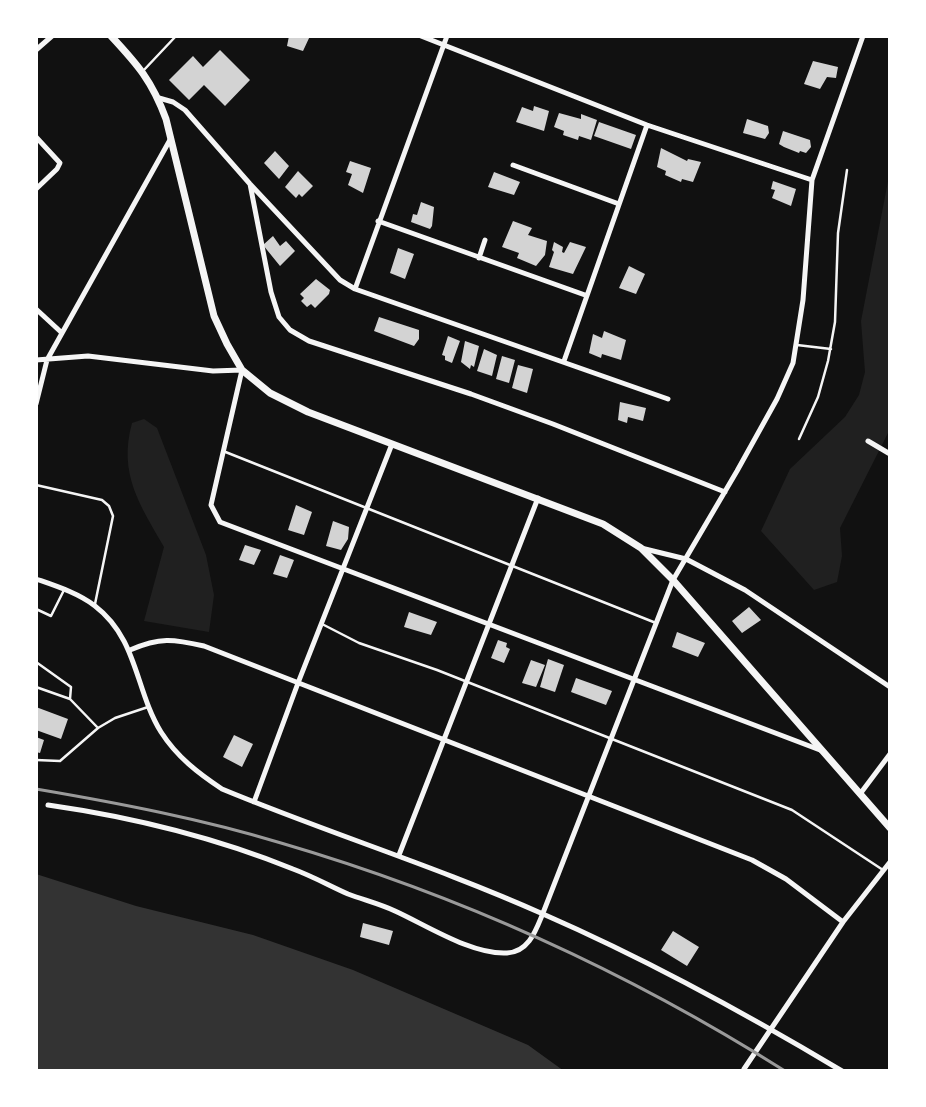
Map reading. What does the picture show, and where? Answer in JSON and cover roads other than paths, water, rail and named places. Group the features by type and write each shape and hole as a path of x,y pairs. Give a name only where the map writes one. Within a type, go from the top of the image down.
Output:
{"main road":[{"path":"111,36 142,71 158,98 171,138 214,316 242,370 270,393 300,408 603,524 641,548 673,580 890,828"}],"street":[{"path":"36,50 52,36"},
{"path":"421,36 648,125 812,180"},
{"path":"355,289 378,221 447,36"},
{"path":"48,805 103,813 216,840 295,869 348,894 394,910 439,934 494,951 508,953 520,950 534,934 543,913 613,739 673,580 777,399 793,363 804,300 812,180 863,36"},
{"path":"158,98 173,102 185,110 250,184 340,280 355,289 668,399"},
{"path":"564,361 585,296 648,125"},
{"path":"36,137 60,163 57,170 36,189"},
{"path":"36,404 47,360 171,138"},
{"path":"514,164 619,204"},
{"path":"250,184 271,292 279,317 290,330 309,341 490,401 725,492"},
{"path":"378,221 585,296"},
{"path":"479,258 485,240"},
{"path":"36,309 62,333"},
{"path":"36,360 88,356 213,371 242,370 211,505 220,522 343,567 635,681 821,750"},
{"path":"868,441 890,454"},
{"path":"254,802 298,683 392,444"},
{"path":"399,855 539,498"},
{"path":"641,548 686,559 745,590 890,687"},
{"path":"36,579 65,589 94,606 110,621 130,650 161,732 196,773 222,789 399,855 543,913 677,978 842,1071"},
{"path":"130,650 151,641 177,640 204,646 770,868 843,922"},
{"path":"860,794 890,754"},
{"path":"744,1069 843,922 890,862"}],"lane":[{"path":"142,71 176,36"},
{"path":"799,439 818,397 830,348 836,304 838,234 847,170"},
{"path":"797,346 830,348"},
{"path":"223,451 656,622"},
{"path":"36,485 102,500 109,506 113,516 94,606"},
{"path":"36,610 51,616 65,589"},
{"path":"321,624 358,643 466,682 792,810 883,870"},
{"path":"36,662 71,687 70,699"},
{"path":"36,688 70,699 98,728"},
{"path":"36,760 60,761 98,728 115,718 150,707"}],"railway":[{"path":"36,789 129,806 221,826 281,843 413,887 541,939 603,969 726,1035 785,1071"}]}
